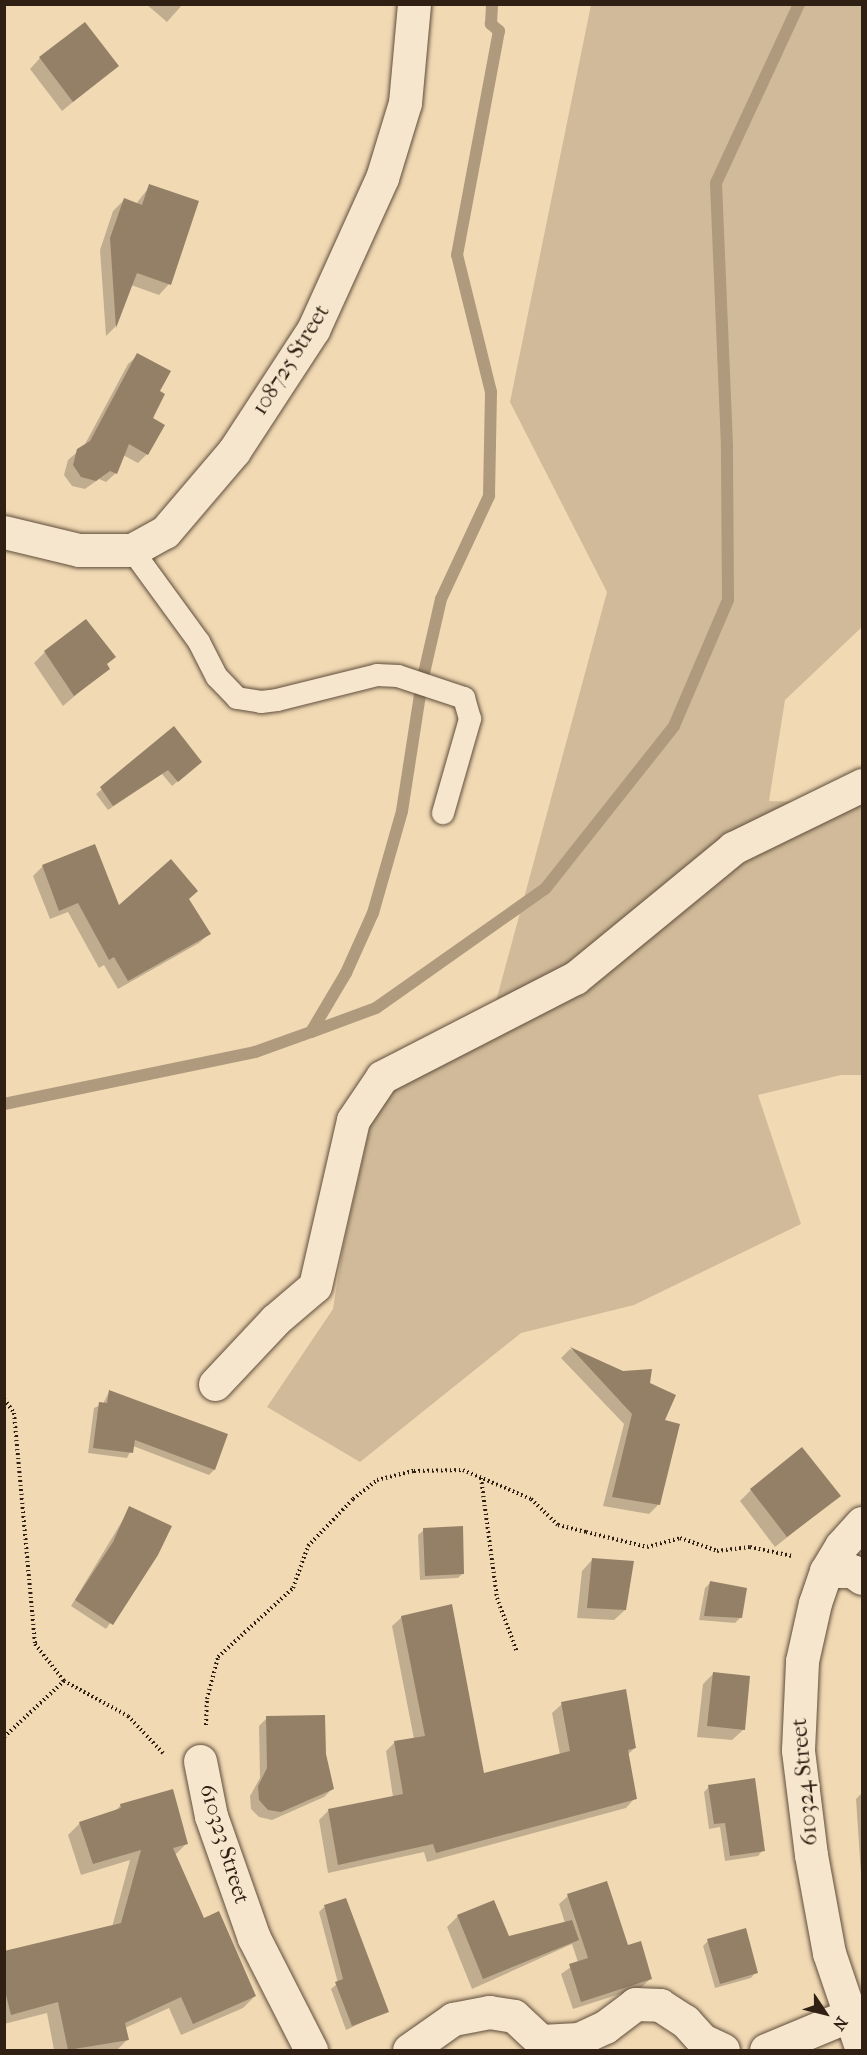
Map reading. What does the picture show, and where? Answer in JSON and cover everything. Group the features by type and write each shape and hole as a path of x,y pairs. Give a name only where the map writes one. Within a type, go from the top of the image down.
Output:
{"street":[{"name":"108725 Street","path":"4,532 79,550 132,550 165,532 193,502 234,451 313,330 354,246 395,141 409,72 414,4"},
{"path":"215,1384 275,1320 315,1286 353,1120 382,1077 575,978 733,848 862,785"},
{"name":"610324 Street","path":"862,1523 841,1546 826,1571 802,1661 798,1750 811,1855 829,1953 862,2050"},
{"path":"826,1571 852,1571 862,1578"},
{"name":"610323 Street","path":"200,1761 211,1816 254,1938 310,2050"},
{"path":"409,2050 453,2019 489,2012 514,2016 541,2040 579,2039 605,2027 635,2004 660,2005 685,2021 702,2040 723,2050"},
{"path":"766,2050 850,2015"}],"lane":[{"path":"132,550 199,642 217,677 237,698 261,702 359,676 398,676 454,691 464,698 470,719 443,813"}],"path":[{"path":"4,1399 14,1413 35,1644 64,1681 128,1716 177,1765 200,1761"},
{"name":"610323 Street","path":"200,1761 206,1735 207,1699 218,1657 293,1588 308,1546 353,1499 377,1480 414,1471 463,1470 531,1499 558,1525 647,1547 681,1538 717,1551 750,1546 786,1556"},
{"path":"480,1478 497,1598 517,1652"},
{"path":"4,1737 64,1681"}],"shaded area":[{"path":"591,5 862,5 862,627 785,700 769,801 862,804 862,1075 841,1075 758,1095 801,1224 634,1305 521,1333 360,1462 267,1407 333,1309 343,1247 378,1090 489,1027 607,592 510,402"}],"building":[{"path":"85,22 119,66 73,102 39,57"},
{"path":"149,184 199,201 171,285 137,273 116,328 110,238 124,198 142,205"},
{"path":"137,353 171,371 160,391 165,394 153,418 165,425 148,455 129,444 117,474 110,471 96,481 81,477 73,465 77,449 90,441"},
{"path":"86,619 116,657 107,664 110,669 74,696 44,651"},
{"path":"174,726 202,762 178,782 168,770 113,806 100,787"},
{"path":"95,844 119,905 171,859 198,891 189,899 211,934 128,981 114,957 109,960 78,903 59,911 42,865"},
{"path":"570,1347 623,1371 652,1369 650,1383 676,1395 665,1420 680,1424 660,1505 612,1497 632,1414"},
{"path":"109,1390 228,1434 215,1470 135,1440 133,1453 93,1448 99,1402 107,1403"},
{"path":"802,1447 841,1496 787,1537 750,1489"},
{"path":"129,1506 172,1526 158,1555 113,1625 75,1600 113,1542"},
{"path":"463,1526 464,1574 425,1576 423,1528"},
{"path":"592,1558 634,1561 626,1610 587,1608"},
{"path":"710,1581 747,1588 742,1618 704,1616"},
{"path":"452,1604 484,1773 570,1751 561,1702 626,1689 636,1748 628,1750 637,1799 436,1853 433,1844 338,1865 328,1809 403,1794 394,1741 425,1736 401,1616"},
{"path":"713,1672 750,1676 745,1730 707,1726"},
{"path":"325,1715 326,1754 334,1789 281,1812 268,1810 259,1800 258,1786 267,1768 266,1716"},
{"path":"755,1778 765,1851 730,1856 725,1823 714,1824 708,1785"},
{"path":"173,1789 188,1844 173,1848 204,1918 219,1911 256,1996 193,2024 181,1997 125,2023 129,2040 68,2050 58,2002 11,2015 4,1987 4,1951 121,1923 141,1850 93,1864 79,1822 121,1808 120,1804"},
{"path":"607,1881 628,1945 641,1941 652,1979 581,2002 569,1964 588,1958 567,1894"},
{"path":"346,1898 389,2012 352,2026 335,1982 343,1979 324,1905"},
{"path":"494,1900 509,1936 572,1920 579,1940 483,1979 457,1915"},
{"path":"746,1928 758,1973 720,1984 707,1939"}],"waterway":[{"path":"4,1104 255,1052 311,1032 346,973 373,913 402,811 422,682 441,599 489,496 491,392 457,255 499,31 491,24 492,4"},
{"path":"311,1032 376,1008 545,889 674,726 728,600 727,446 716,183 799,4"}]}
